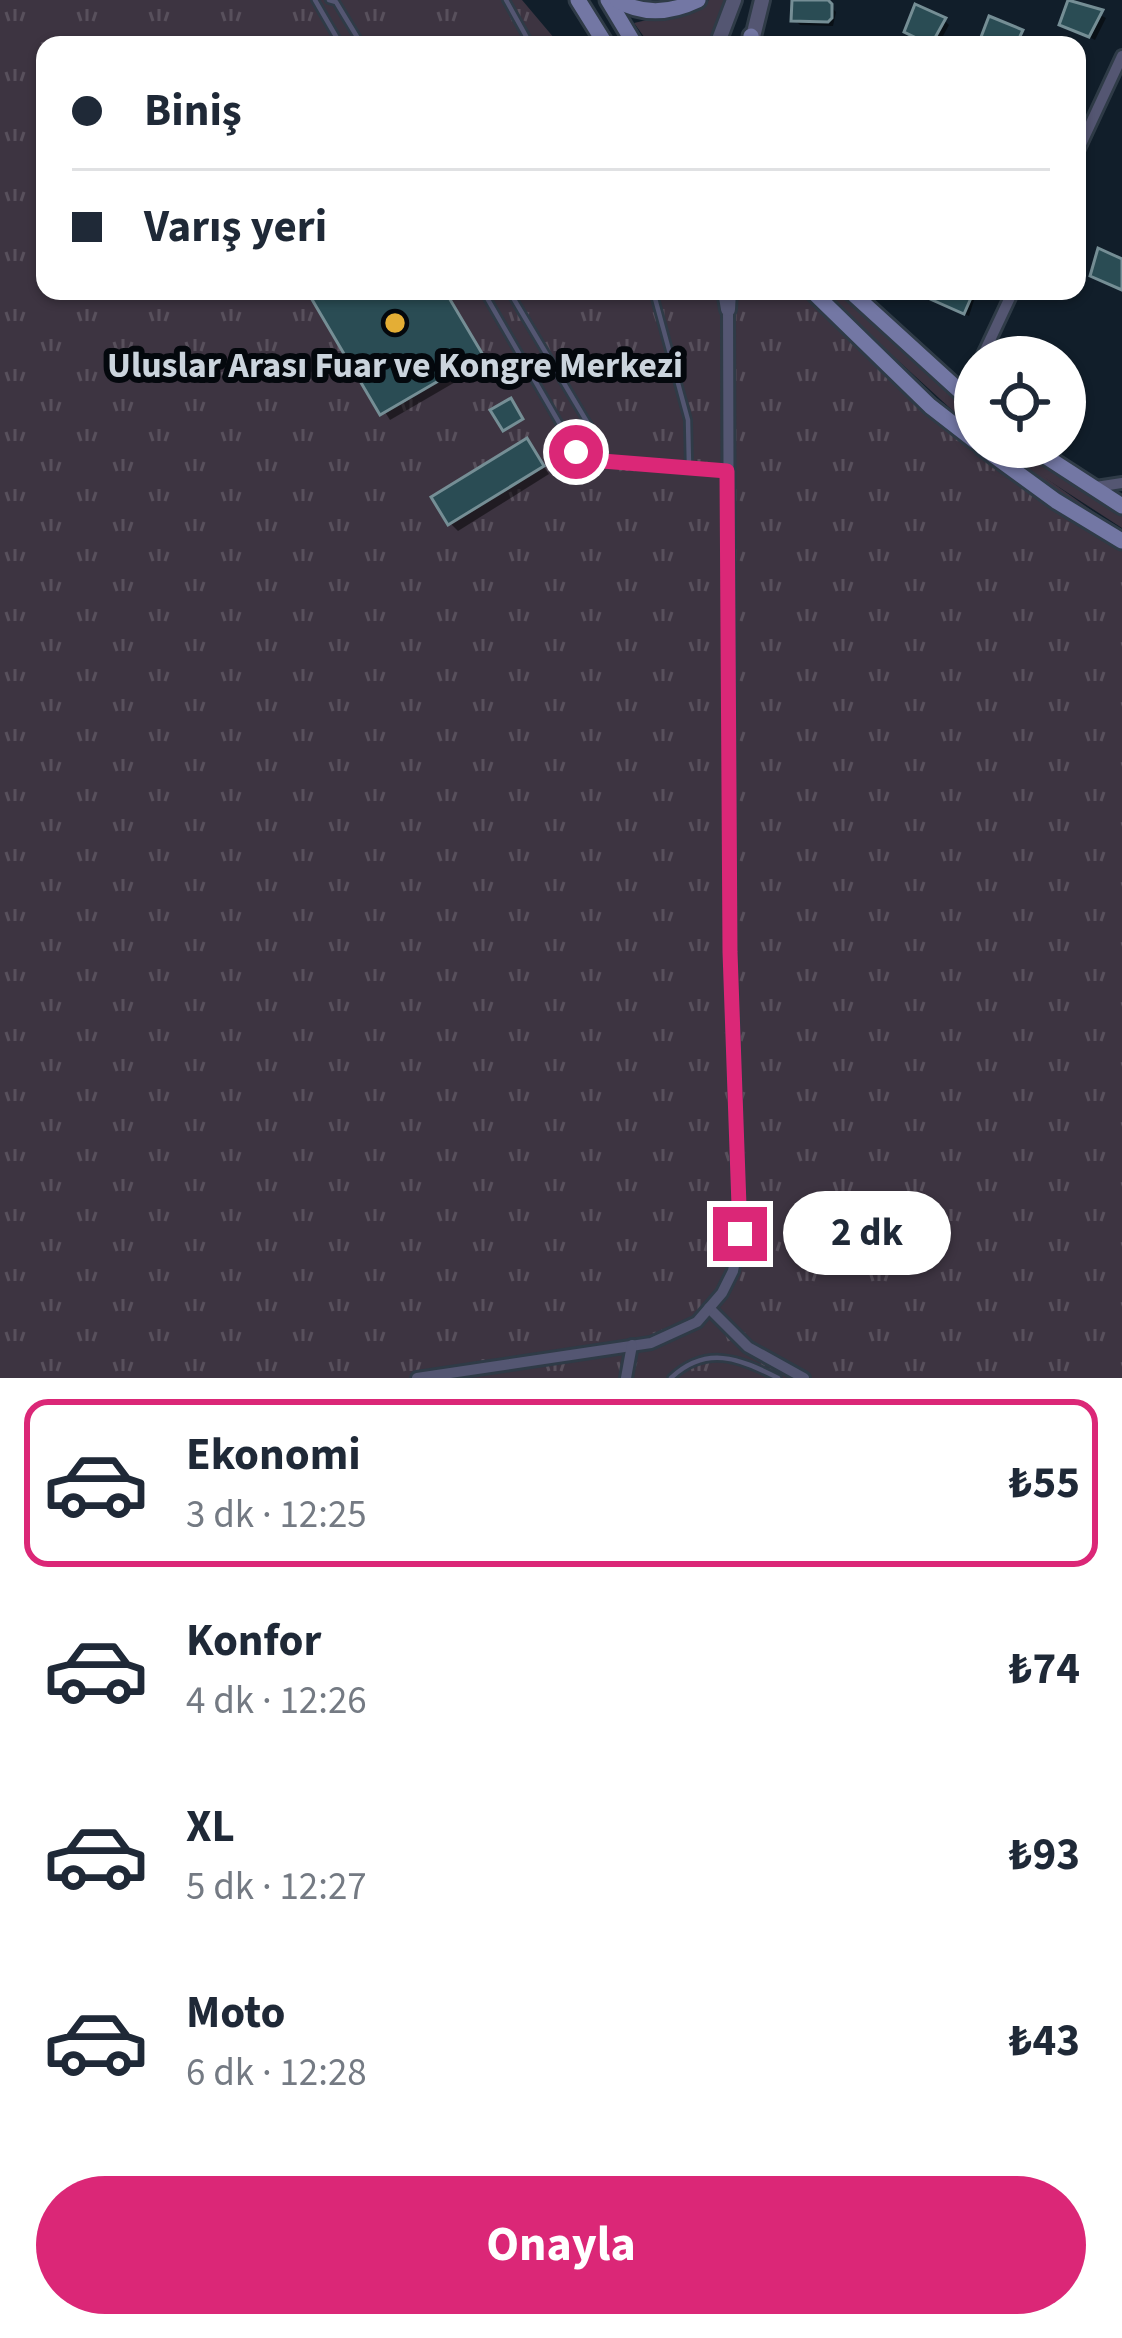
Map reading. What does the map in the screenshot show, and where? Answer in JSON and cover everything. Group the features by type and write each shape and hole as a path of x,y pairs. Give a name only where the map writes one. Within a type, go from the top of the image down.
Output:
{"main road":[{"path":"578,0 600,36"},
{"path":"608,0 630,36"},
{"path":"617,0 632,9 660,13 698,0"},
{"path":"821,300 954,425"},
{"path":"860,300 954,386"},
{"path":"1011,468 1122,541"},
{"path":"1062,468 1122,506"}],"street":[{"path":"720,36 734,0"},
{"path":"753,36 762,0"},
{"path":"1086,134 1122,56"},
{"path":"417,1378 651,1342 697,1322 733,1271 740,1234 730,952 728,300"},
{"path":"992,336 1009,300"},
{"path":"1091,488 1122,483"},
{"path":"709,1308 748,1347 804,1378"},
{"path":"626,1378 632,1345"}],"lane":[{"path":"315,0 336,36"},
{"path":"506,0 526,36"},
{"path":"335,1 356,36"},
{"path":"488,300 576,452 590,460 727,471"},
{"path":"514,300 599,442"},
{"path":"655,300 688,420 688,468"},
{"path":"671,1378 688,1363 708,1355 728,1356 778,1378"}],"green space":[{"path":"0,0 522,0 552,36 36,36 36,300 808,300 840,332 954,413 954,468 1032,468 1122,532 1122,1378 0,1378"},
{"path":"709,0 727,0 714,36 643,36 634,23 698,8"},
{"path":"832,300 851,300 954,395 954,412"},
{"path":"1029,468 1049,468 1122,515 1122,528"}],"building":[{"path":"792,0 828,0 832,18 828,22 791,21"},
{"path":"1068,0 1103,10 1089,37 1059,25"},
{"path":"915,4 946,18 936,36 904,32"},
{"path":"989,16 1023,30 1020,36 981,36"},
{"path":"1098,248 1122,259 1122,290 1090,276"},
{"name":"Uluslar Arası Fuar ve Kongre Merkezi","path":"312,300 450,300 483,355 380,415"},
{"path":"932,300 970,300 964,314"},
{"path":"511,398 523,419 503,431 490,410"},
{"path":"527,438 544,466 448,525 431,497"}],"place":[{"name":"Uluslar Arası Fuar ve Kongre Merkezi","path":"395,323"}],"route":[{"path":"576,452 590,460 727,471 730,952 740,1234"}]}
